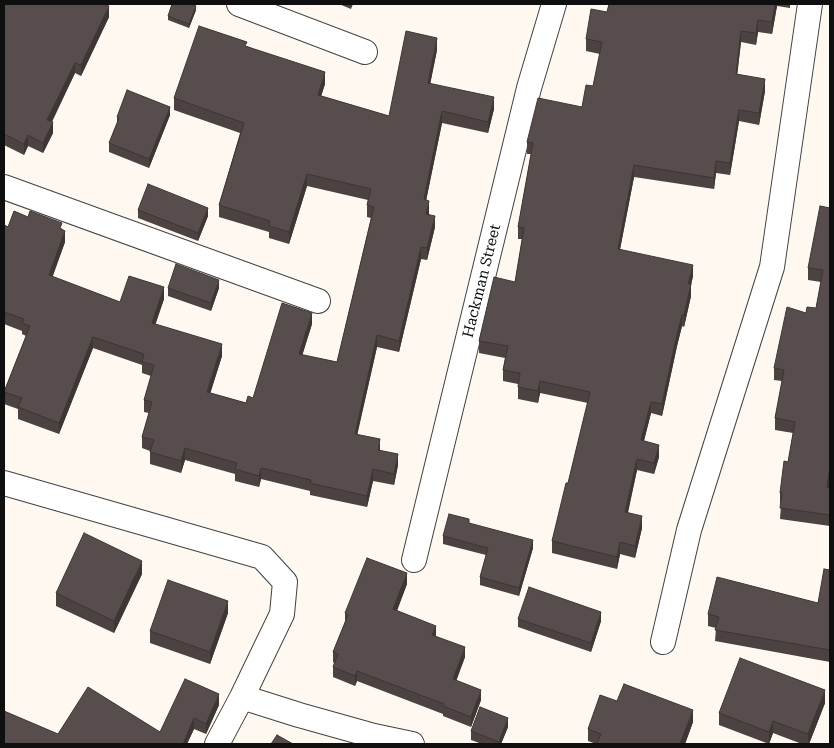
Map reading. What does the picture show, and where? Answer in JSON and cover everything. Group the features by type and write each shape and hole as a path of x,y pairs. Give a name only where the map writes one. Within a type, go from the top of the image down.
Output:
{"street":[{"path":"239,4 365,52"},
{"name":"Hackman Street","path":"414,560 529,88 554,4"},
{"path":"663,642 689,530 772,267 810,4"},
{"path":"4,187 318,300"},
{"path":"4,483 262,557 285,582 282,614 242,697 216,744"},
{"path":"242,697 374,736 412,744"}],"building":[{"path":"4,4 103,4 109,6 81,65 75,63 47,120 53,122 43,143 28,135 24,144 4,134"},
{"path":"172,4 196,6 189,24 168,16"},
{"path":"609,4 775,4 772,22 758,20 756,33 741,31 736,74 765,79 759,113 739,110 730,163 716,161 714,178 634,165 618,249 693,265 688,284 691,284 684,315 682,315 677,334 662,404 651,402 641,440 659,445 654,463 637,459 625,512 642,516 635,546 620,542 617,557 552,541 590,392 540,381 538,391 518,387 520,373 503,370 508,346 479,341 494,277 515,282 524,228 518,227 533,143 527,142 538,98 582,107 586,85 593,86 602,42 586,39 591,9 607,12"},
{"path":"199,26 247,42 245,46 325,72 318,95 389,116 406,31 437,38 428,83 494,97 488,122 442,111 424,199 429,201 426,214 435,216 427,248 421,247 399,341 377,335 355,434 380,439 378,450 398,454 394,474 373,469 367,496 310,483 311,480 261,468 259,476 235,469 237,463 185,448 181,461 150,452 154,440 142,437 152,402 144,400 154,365 142,362 144,354 93,337 59,423 18,407 22,398 4,392 30,326 22,323 24,319 4,312 4,225 8,227 14,211 28,217 30,211 62,223 60,228 65,231 49,275 120,302 129,276 164,287 152,323 222,344 207,392 246,403 248,396 253,398 282,303 312,313 299,354 337,362 374,207 367,205 371,189 307,174 289,232 269,226 270,221 219,205 244,123 174,98"},
{"path":"127,90 170,107 149,159 109,143"},
{"path":"148,184 208,208 198,233 138,210"},
{"path":"820,206 830,208 830,466 827,487 830,488 830,515 780,508 784,461 788,462 795,422 775,418 784,370 774,368 787,307 806,313 807,307 816,308 823,270 808,268"},
{"path":"176,264 219,280 211,303 168,288"},
{"path":"449,514 469,519 469,523 533,540 519,588 480,577 488,548 443,536"},
{"path":"84,533 142,561 114,621 56,593"},
{"path":"367,558 407,573 393,609 436,626 432,635 465,647 453,679 481,690 471,717 443,706 444,704 357,671 355,676 333,667 338,654 333,652 348,615 345,613"},
{"path":"824,569 830,570 830,650 715,630 719,617 708,614 717,577 818,603"},
{"path":"168,580 228,601 210,652 150,631"},
{"path":"529,587 601,612 591,643 518,619"},
{"path":"740,658 825,690 808,734 773,721 769,732 719,713"},
{"path":"185,679 219,694 206,724 194,718 183,744 4,744 4,711 58,734 88,687 160,732"},
{"path":"624,684 693,710 680,744 597,743 601,734 588,729 600,695 617,701"},
{"path":"480,707 508,718 499,742 471,731"},
{"path":"277,735 293,744 271,744"}]}
